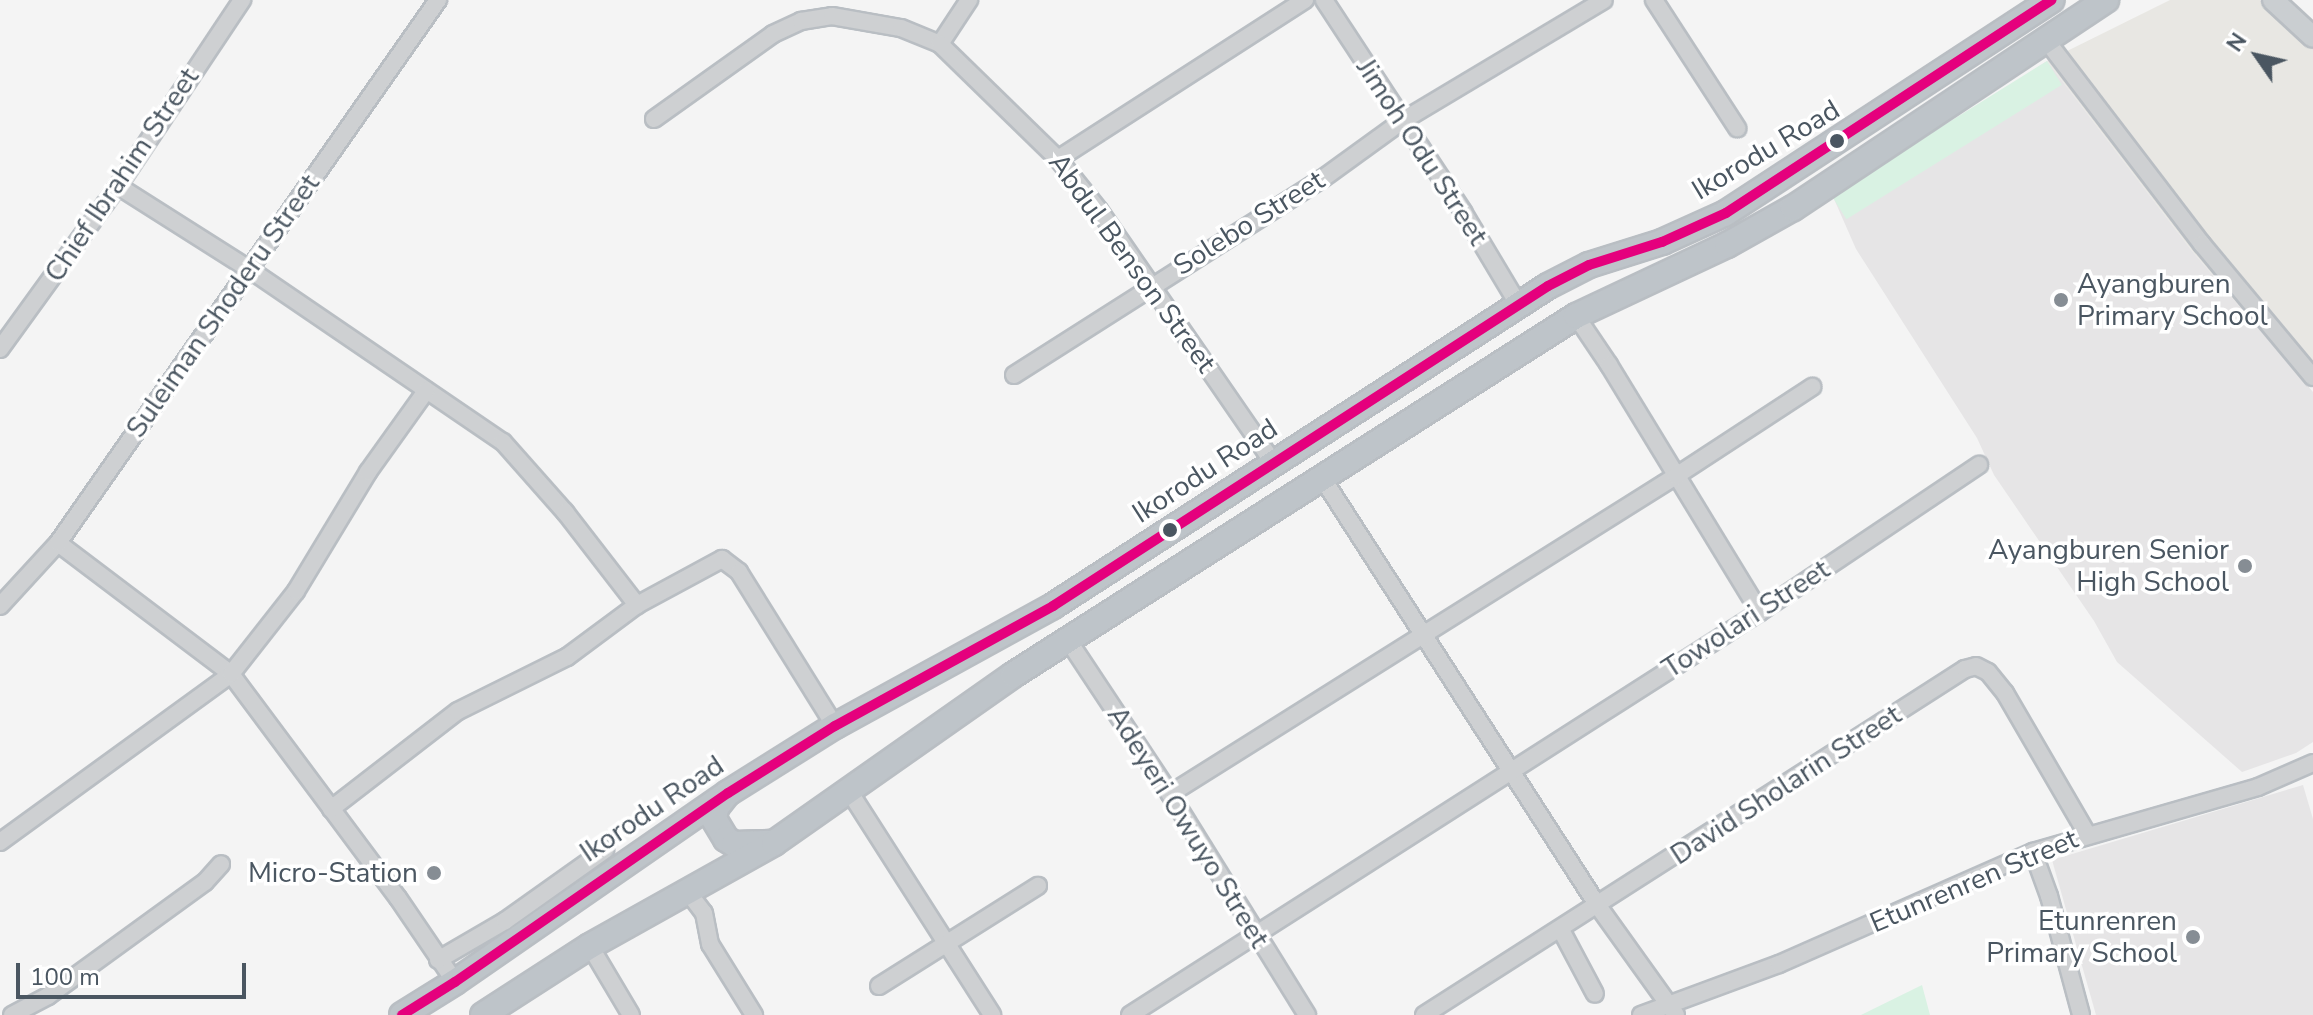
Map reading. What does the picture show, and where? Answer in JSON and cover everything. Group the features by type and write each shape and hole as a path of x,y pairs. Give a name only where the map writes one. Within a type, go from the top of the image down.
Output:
{"highway":[{"path":"483,1015 590,946 774,843 1068,640 1576,316 1727,245 1793,208 2106,0"},
{"name":"Ikorodu Road","path":"402,1015 455,982 728,793 835,726 1053,606 1518,304 1589,265 1662,242 1726,213 2047,1"},
{"path":"728,793 716,808 714,819 726,839 734,844 774,843"}],"main road":[{"path":"2274,0 2313,37"},
{"path":"2289,0 2313,22"}],"street":[{"name":"Chief Ibrahim Street","path":"0,349 118,186 242,0"},
{"name":"Suleiman Shoderu Street","path":"0,606 58,543 438,0"},
{"path":"654,119 773,34 801,21 832,16 901,28 940,44 969,0"},
{"path":"1058,159 1305,0"},
{"name":"Jimoh Odu Street","path":"1324,0 1463,212 1518,304"},
{"name":"Solebo Street","path":"1014,375 1152,284 1322,179 1402,121 1604,0"},
{"path":"1654,0 1737,128"},
{"path":"2046,40 2183,220 2313,377"},
{"name":"Abdul Benson Street","path":"940,44 1058,159 1152,284 1273,462"},
{"path":"118,186 249,269 503,442 565,512 637,605"},
{"path":"1576,316 1760,612"},
{"path":"1170,794 1812,387"},
{"path":"0,842 231,674 296,591 368,472 426,391"},
{"name":"Towolari Street","path":"1130,1015 1255,932 1760,612 1979,465"},
{"path":"1323,479 1598,906 1672,1009"},
{"path":"58,543 231,674 398,898 455,982"},
{"path":"331,809 458,711 567,657 637,605 722,559 731,562 835,726"},
{"name":"Adeyeri Owuyo Street","path":"1068,640 1170,794 1307,1015"},
{"name":"David Sholarin Street","path":"1424,1015 1976,666 1988,672 2005,693 2087,834"},
{"name":"Etunrenren Street","path":"1641,1015 1672,1009 2033,852 2258,787 2313,763"},
{"path":"849,791 992,1015"},
{"path":"438,960 505,921 605,850"},
{"path":"2033,852 2049,896 2081,1015"},
{"path":"12,1015 35,1010 205,882 221,864"},
{"path":"879,986 1038,886"},
{"path":"688,892 704,913 710,944 754,1015"},
{"path":"1561,930 1595,994"},
{"path":"590,946 631,1015"}],"shaded area":[{"path":"2170,0 2260,0 2313,45 2313,386 2305,383 2192,251 2047,61"},
{"name":"Ayangburen Primary School","path":"2047,61 2192,251 2313,392 2313,742 2296,753 2242,772 2117,662 2094,621 1994,475 1977,438 1856,249 1834,199"},
{"name":"Etunrenren Primary School","path":"2303,785 2313,819 2313,1015 2096,1015 2052,860"}],"green space":[{"path":"2047,61 2062,85 1846,219 1832,196"},
{"path":"1922,985 1930,1015 1861,1015"}],"transit line":[{"path":"402,1015 455,982 728,793 835,726 1053,606 1548,286 1589,265 1662,242 1726,213 2052,0"}],"place":[{"name":"Ayangburen Primary School","path":"2061,300"},
{"name":"Ayangburen Senior High School","path":"2245,566"},
{"name":"Micro-Station","path":"434,873"},
{"name":"Etunrenren Primary School","path":"2193,937"}]}
